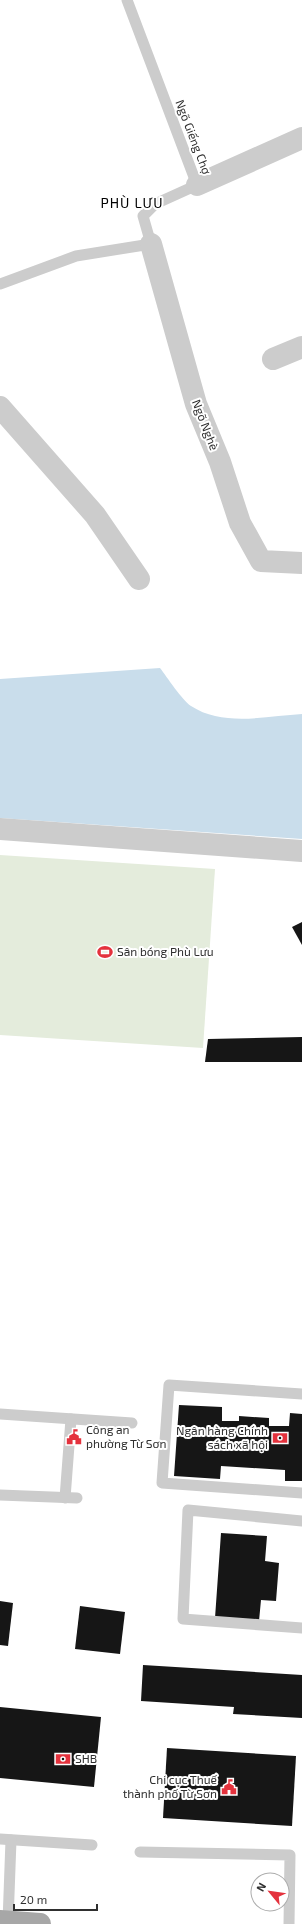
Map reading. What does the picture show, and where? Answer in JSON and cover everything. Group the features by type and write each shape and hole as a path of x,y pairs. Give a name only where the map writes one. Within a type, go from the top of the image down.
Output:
{"main road":[{"path":"4,1922 40,1924"}],"street":[{"path":"197,185 302,138"},
{"name":"Ngõ Nghè","path":"151,244 196,404 220,462 240,524 261,561 302,563"},
{"path":"273,359 302,347"},
{"path":"0,407 95,515 139,579"},
{"path":"0,829 302,850"}],"lane":[{"name":"Ngõ Giếng Chợ","path":"127,0 197,185 155,204 143,216 151,244"},
{"path":"0,284 76,256 151,244"},
{"path":"302,1394 169,1385 162,1484 302,1493"},
{"path":"0,1414 132,1423"},
{"path":"65,1498 71,1419"},
{"path":"0,1495 77,1498"},
{"path":"302,1521 188,1510 183,1620 302,1628"},
{"path":"4,1922 6,1840 92,1845"},
{"path":"140,1852 290,1856 290,1924"}],"green space":[{"name":"Sân bóng Phù Lưu","path":"0,855 215,869 203,1048 0,1035"}],"water":[{"path":"160,668 187,703 203,712 217,716 245,719 302,714 302,839 0,818 0,679"}],"building":[{"path":"302,922 302,945 292,927"},
{"path":"302,1037 302,1062 205,1062 208,1039"},
{"path":"179,1405 222,1407 222,1421 239,1421 239,1416 269,1418 269,1426 289,1426 290,1413 302,1414 302,1481 285,1481 285,1470 221,1466 220,1479 174,1476"},
{"path":"221,1533 267,1536 265,1561 279,1563 276,1601 261,1600 259,1621 215,1618"},
{"path":"0,1601 13,1603 8,1646 0,1645"},
{"path":"80,1606 125,1612 120,1654 75,1649"},
{"path":"143,1665 302,1675 302,1718 233,1714 234,1707 141,1701"},
{"path":"0,1707 101,1717 94,1787 0,1778"},
{"name":"Chi cục Thuế thành phố Từ Sơn","path":"167,1748 296,1756 292,1826 163,1818"}],"place":[{"name":"Sân bóng Phù Lưu","path":"105,952"},
{"name":"Công an phường Từ Sơn","path":"74,1437"},
{"name":"Ngân hàng Chính sách xã hội","path":"280,1438"},
{"name":"SHB","path":"63,1759"},
{"name":"Chi cục Thuế thành phố Từ Sơn","path":"229,1787"}],"district":[{"name":"PHÙ LƯU","path":"132,203"}]}
